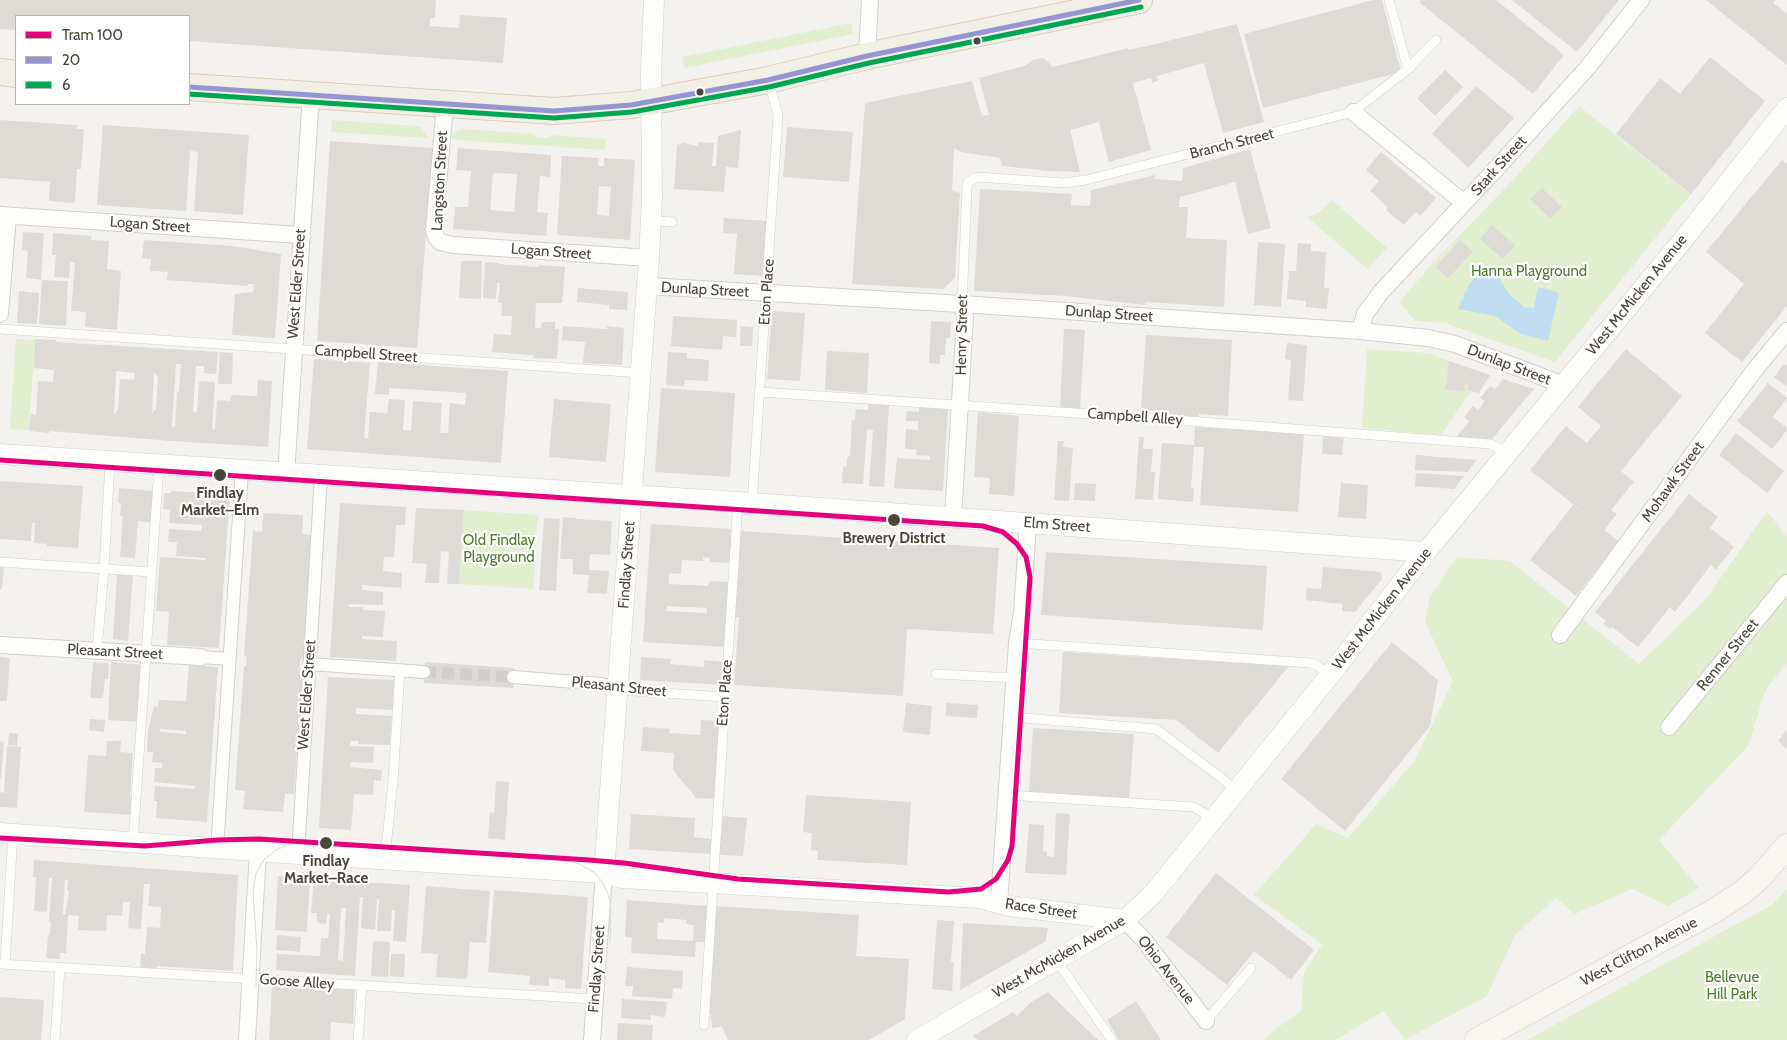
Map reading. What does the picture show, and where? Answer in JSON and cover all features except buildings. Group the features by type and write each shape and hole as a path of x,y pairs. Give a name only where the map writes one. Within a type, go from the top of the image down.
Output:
{"main road":[{"path":"190,87 554,111 631,105 768,80 867,56 1139,0"},
{"name":"West Clifton Avenue","path":"1478,1040 1714,911 1759,878 1787,846"}],"street":[{"name":"Findlay Street","path":"592,1040 649,258 654,0"},
{"path":"867,56 870,0"},
{"name":"Stark Street","path":"1360,331 1365,314 1381,292 1464,204 1588,67 1641,0"},
{"name":"West Elder Street","path":"286,474 300,235 311,95"},
{"name":"Langston Street","path":"445,105 434,230 440,242 453,245"},
{"name":"West McMicken Avenue","path":"917,1040 1125,920 1152,895 1330,675 1426,552 1564,385 1787,108"},
{"path":"1353,112 1464,204"},
{"path":"0,314 4,215"},
{"name":"Logan Street","path":"4,215 300,235"},
{"name":"Logan Street","path":"453,245 649,258"},
{"name":"Dunlap Street","path":"647,286 962,304 1360,331 1428,338 1455,344 1564,385"},
{"name":"Henry Street","path":"953,518 965,318 962,304"},
{"name":"Mohawk Street","path":"1560,635 1753,372 1787,331"},
{"name":"Elm Street","path":"0,454 159,466 632,495 1426,552"},
{"path":"217,848 242,471"},
{"name":"West Elder Street","path":"298,854 321,476"},
{"path":"1000,903 1017,643 1022,613 1028,523"},
{"name":"Renner Street","path":"1669,727 1787,583"},
{"name":"Pleasant Street","path":"0,645 229,659"},
{"path":"309,664 424,672"},
{"name":"Pleasant Street","path":"513,677 601,684 617,690"},
{"name":"Race Street","path":"6,833 133,843 604,873 622,878 979,898 1009,906 1125,920"},
{"path":"246,1040 258,851"},
{"name":"Ohio Avenue","path":"1125,920 1144,940 1206,1021"}],"lane":[{"path":"1389,0 1408,70"},
{"path":"1353,112 1408,70 1436,40"},
{"name":"Eton Place","path":"704,1025 725,696 745,503 760,392 767,293 778,115 768,80"},
{"name":"Branch Street","path":"968,182 977,177 1064,184 1353,112"},
{"name":"Henry Street","path":"962,304 968,182"},
{"path":"651,220 672,222"},
{"name":"Campbell Street","path":"0,329 641,373"},
{"name":"Campbell Alley","path":"760,392 1136,417 1491,444 1507,453"},
{"path":"97,651 110,462"},
{"path":"133,843 159,466"},
{"path":"0,562 151,572"},
{"path":"1017,643 1311,663 1330,675"},
{"path":"385,859 393,781 400,670"},
{"path":"936,674 1015,678"},
{"name":"Pleasant Street","path":"617,690 725,696"},
{"path":"1012,717 1156,729 1223,779 1236,791"},
{"path":"1007,795 1194,807 1214,819"},
{"path":"2,964 6,833"},
{"path":"1056,960 1112,1040"},
{"name":"Goose Alley","path":"2,964 594,1000"},
{"path":"55,1040 60,967"},
{"path":"1206,1021 1251,968"},
{"path":"358,1040 362,986"}],"green space":[{"path":"851,23 853,34 685,68 682,57"},
{"name":"Hanna Playground","path":"1579,106 1691,194 1555,362 1445,323 1415,321 1400,302 1429,267 1514,179"},
{"path":"332,120 418,126 422,128 428,138 331,132"},
{"path":"463,129 535,134 535,137 548,138 551,135 606,139 605,150 450,138 454,132"},
{"path":"1332,200 1387,248 1367,269 1307,217 1318,213"},
{"path":"16,339 35,340 29,430 10,429"},
{"path":"1367,349 1429,353 1449,361 1445,390 1463,392 1465,384 1469,386 1468,390 1471,391 1441,435 1362,428"},
{"name":"Old Findlay Playground","path":"464,510 538,515 533,589 459,584"},
{"path":"1767,511 1787,537 1787,663 1765,691 1748,746 1659,840 1699,888 1668,906 1632,889 1575,914 1556,898 1515,935 1487,996 1405,1040 1384,1011 1335,1040 1265,1040 1270,1033 1301,1011 1304,973 1322,944 1254,895 1316,824 1348,838 1415,760 1453,681 1425,622 1430,597 1457,557 1510,561 1639,664 1706,599"},
{"name":"Bellevue Hill Park","path":"1787,889 1787,1040 1527,1040 1773,904"}],"water":[{"path":"1491,265 1509,294 1524,307 1534,308 1538,287 1559,293 1548,341 1521,334 1495,316 1458,309 1470,283 1479,273"}],"tunnel":[{"path":"424,672 513,677"}],"tram line":[{"name":"100","path":"0,460 983,526 1003,532 1017,544 1026,557 1030,577 1012,846 1008,860 996,879 981,889 949,892 738,879 589,860 259,839 217,840 145,846 0,838"},
{"path":"256,986 257,950 253,892 256,873 264,860 276,850 290,844 307,843"},
{"path":"557,858 580,864 595,873 603,883 611,907 610,943"}],"transit line":[{"name":"20","path":"190,87 554,111 631,105 768,80 867,56 1139,0"},
{"name":"6","path":"190,94 554,118 632,112 769,87 869,63 1141,7"}],"place":[{"name":"Findlay Market–Elm","path":"220,475"},
{"name":"Brewery District","path":"894,520"},
{"name":"Findlay Market–Race","path":"326,843"}]}
